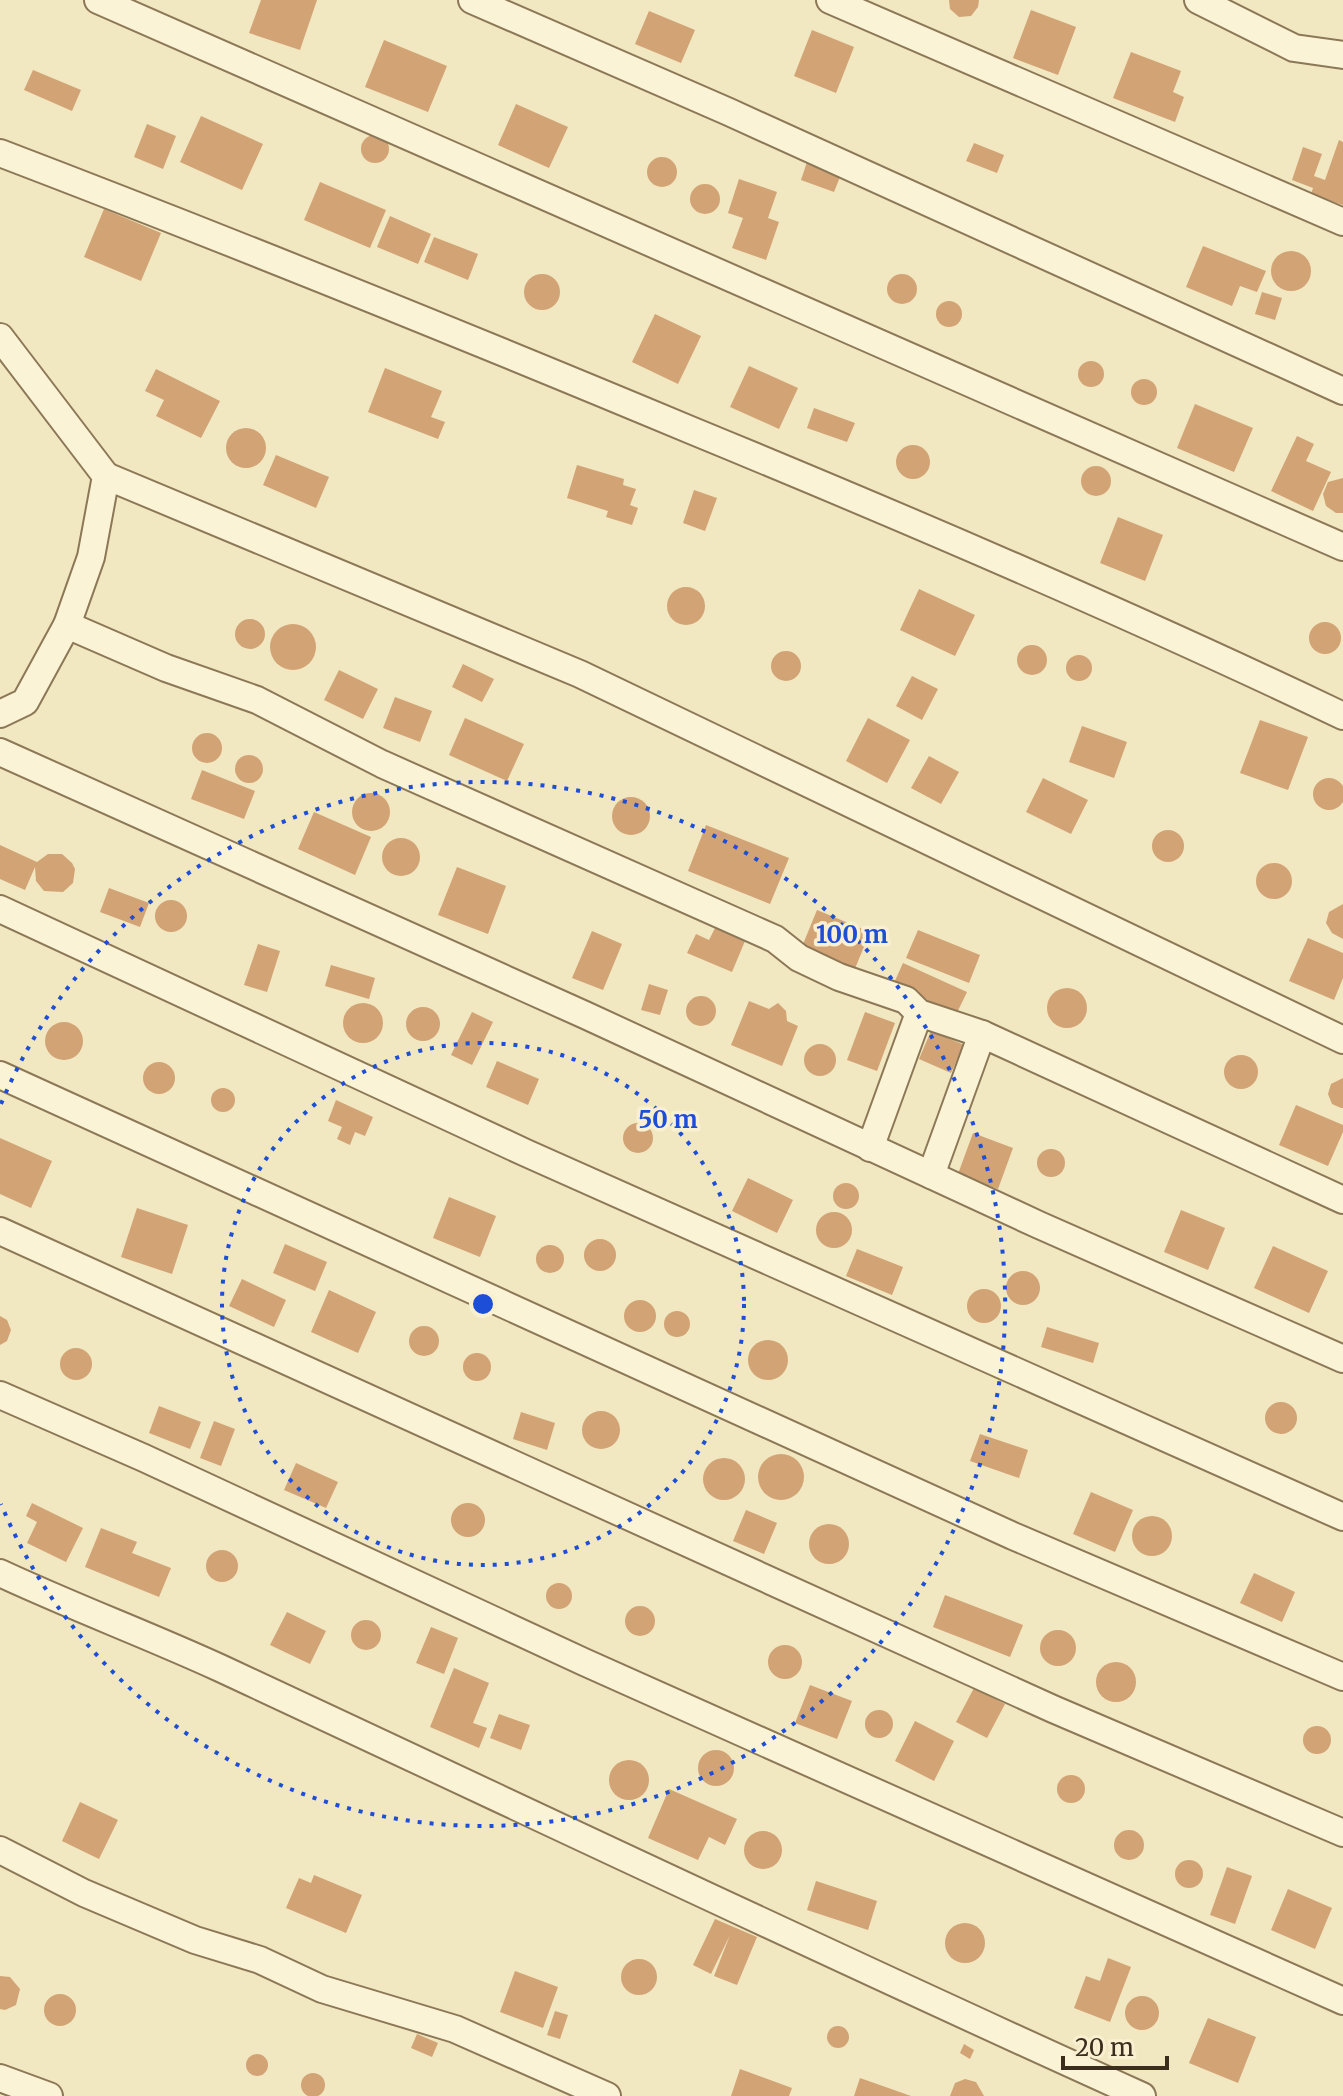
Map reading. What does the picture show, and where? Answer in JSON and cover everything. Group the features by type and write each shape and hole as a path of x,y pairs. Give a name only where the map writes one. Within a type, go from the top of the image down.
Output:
{"street":[{"path":"98,0 1343,547"},
{"path":"472,0 744,119 1343,391"},
{"path":"830,0 1343,222"},
{"path":"1198,0 1294,48 1343,55"},
{"path":"0,153 373,299 896,515 1187,642 1343,716"},
{"path":"0,337 106,476 580,674 1343,1040"},
{"path":"0,714 25,702 67,625 91,557 106,476"},
{"path":"67,625 166,668 257,700 382,764 775,939 799,958 839,977 906,1000 919,1013 982,1034 1343,1200"},
{"path":"0,752 585,1015 1039,1225 1343,1359"},
{"path":"0,909 526,1153 1343,1517"},
{"path":"870,1148 919,1013"},
{"path":"931,1175 982,1034"},
{"path":"0,1075 1013,1536 1343,1677"},
{"path":"0,1231 1053,1709 1343,1833"},
{"path":"0,1395 173,1471 584,1662 1343,2001"},
{"path":"0,1573 217,1667 640,1867 1142,2096"},
{"path":"0,1850 84,1893 195,1940 260,1960 322,1989 455,2029 607,2096"},
{"path":"0,2078 49,2096"}],"building":[{"path":"261,0 317,0 300,50 249,33"},
{"path":"949,0 979,0 971,16 959,17 950,9"},
{"path":"1031,10 1076,27 1058,75 1013,58"},
{"path":"649,11 695,30 681,63 635,44"},
{"path":"812,30 854,47 836,93 794,76"},
{"path":"384,40 447,66 428,112 365,87"},
{"path":"1131,52 1181,71 1173,92 1184,97 1175,122 1113,98"},
{"path":"33,70 81,90 72,111 24,90"},
{"path":"516,104 568,127 549,168 498,145"},
{"path":"201,116 263,144 242,190 180,162"},
{"path":"147,124 176,136 163,169 134,157"},
{"path":"375,135 385,139 389,149 385,159 375,163 365,159 361,149 365,139"},
{"path":"1339,140 1343,142 1343,205 1311,194 1313,188 1292,180 1303,147 1322,154 1314,176 1325,180"},
{"path":"974,143 1004,155 997,173 966,161"},
{"path":"662,157 673,161 677,172 673,183 662,187 651,183 647,172 651,161"},
{"path":"808,159 842,172 834,192 801,180"},
{"path":"739,179 777,192 768,218 779,222 766,260 732,248 743,218 728,213"},
{"path":"320,182 386,210 370,248 304,220"},
{"path":"705,184 716,188 720,199 716,210 705,214 694,210 690,199 694,188"},
{"path":"104,209 161,233 141,281 84,257"},
{"path":"390,216 431,234 418,264 377,247"},
{"path":"434,237 478,254 468,280 424,262"},
{"path":"1203,246 1266,271 1257,292 1240,286 1232,306 1186,287"},
{"path":"1291,251 1305,257 1311,271 1305,285 1291,291 1277,285 1271,271 1277,257"},
{"path":"542,274 555,279 560,292 555,305 542,310 529,305 524,292 529,279"},
{"path":"902,274 913,278 917,289 913,300 902,304 891,300 887,289 891,278"},
{"path":"1262,292 1282,298 1275,320 1255,314"},
{"path":"949,301 958,305 962,314 958,323 949,327 940,323 936,314 940,305"},
{"path":"655,314 701,336 678,384 632,362"},
{"path":"1091,361 1100,365 1104,374 1100,383 1091,387 1082,383 1078,374 1082,365"},
{"path":"749,366 798,388 779,429 730,407"},
{"path":"385,368 442,391 431,417 445,422 438,439 368,412"},
{"path":"156,369 220,401 201,438 156,416 164,400 145,391"},
{"path":"1144,379 1153,383 1157,392 1153,401 1144,405 1135,401 1131,392 1135,383"},
{"path":"1195,404 1253,428 1234,472 1177,448"},
{"path":"814,408 855,423 847,442 807,428"},
{"path":"246,428 260,434 266,448 260,462 246,468 232,462 226,448 232,434"},
{"path":"1297,436 1314,444 1306,461 1331,472 1313,511 1271,491"},
{"path":"913,445 925,450 930,462 925,474 913,479 901,474 896,462 901,450"},
{"path":"276,455 329,477 316,508 263,485"},
{"path":"577,465 624,479 623,485 636,489 630,505 638,508 632,525 606,517 608,511 567,498"},
{"path":"1096,466 1107,470 1111,481 1107,492 1096,496 1085,492 1081,481 1085,470"},
{"path":"1343,478 1343,513 1336,513 1326,506 1323,494 1328,482"},
{"path":"694,490 717,498 705,531 683,523"},
{"path":"1118,517 1163,535 1145,581 1100,563"},
{"path":"686,587 699,593 705,606 699,619 686,625 673,619 667,606 673,593"},
{"path":"919,589 975,615 955,656 900,630"},
{"path":"250,619 256,620 264,628 264,640 256,648 250,649 244,648 236,640 235,634 236,628 244,620"},
{"path":"1325,622 1337,626 1341,638 1337,650 1325,654 1313,650 1309,638 1313,626"},
{"path":"293,624 309,631 316,647 309,663 293,670 277,663 270,647 277,631"},
{"path":"1032,645 1043,649 1047,660 1043,671 1032,675 1021,671 1017,660 1021,649"},
{"path":"786,651 797,655 801,666 797,677 786,681 775,677 771,666 775,655"},
{"path":"1079,655 1088,659 1092,668 1088,677 1079,681 1070,677 1066,668 1070,659"},
{"path":"463,664 494,679 482,702 452,687"},
{"path":"339,670 378,689 363,719 324,700"},
{"path":"912,676 938,689 922,720 896,706"},
{"path":"395,697 432,711 420,742 383,728"},
{"path":"465,718 524,744 507,781 449,755"},
{"path":"868,718 910,740 887,783 846,761"},
{"path":"1260,720 1308,737 1288,790 1240,773"},
{"path":"1082,726 1127,742 1114,778 1069,762"},
{"path":"207,733 218,737 222,748 218,759 207,763 196,759 192,748 196,737"},
{"path":"249,755 259,759 263,769 259,779 249,783 239,779 235,769 239,759"},
{"path":"929,756 959,772 941,804 911,788"},
{"path":"202,770 255,791 244,819 191,799"},
{"path":"1043,778 1088,800 1071,834 1026,812"},
{"path":"1329,778 1340,783 1345,794 1340,805 1329,810 1318,805 1313,794 1318,783"},
{"path":"371,793 384,799 390,812 384,825 371,831 358,825 352,812 358,799"},
{"path":"631,797 644,803 650,816 644,829 631,835 618,829 612,816 618,803"},
{"path":"314,812 371,837 355,875 298,849"},
{"path":"706,825 789,858 770,904 688,871"},
{"path":"1168,830 1179,835 1184,846 1179,857 1168,862 1157,857 1152,846 1157,835"},
{"path":"401,838 414,844 420,857 414,870 401,876 388,870 382,857 388,844"},
{"path":"0,845 37,862 48,854 62,854 75,869 73,883 63,892 44,891 36,881 35,867 25,890 0,879"},
{"path":"1274,863 1287,868 1292,881 1287,894 1274,899 1261,894 1256,881 1261,868"},
{"path":"457,867 506,886 488,934 438,915"},
{"path":"109,888 149,903 140,927 100,912"},
{"path":"171,900 183,904 187,916 183,928 171,932 159,928 155,916 159,904"},
{"path":"1343,904 1343,939 1332,933 1326,923 1329,912"},
{"path":"817,910 870,932 854,971 801,949"},
{"path":"715,928 745,941 732,972 687,953 696,934 709,940"},
{"path":"918,930 980,955 969,983 906,958"},
{"path":"592,931 622,944 603,990 572,978"},
{"path":"1308,938 1343,953 1343,978 1334,1000 1289,981"},
{"path":"258,944 280,951 267,992 244,985"},
{"path":"903,963 967,992 953,1021 890,992"},
{"path":"331,965 375,978 369,999 325,986"},
{"path":"649,984 668,990 660,1015 641,1010"},
{"path":"1067,988 1081,994 1087,1008 1081,1022 1067,1028 1053,1022 1047,1008 1053,994"},
{"path":"701,996 712,1000 716,1011 712,1022 701,1026 690,1022 686,1011 690,1000"},
{"path":"749,1001 769,1009 778,1003 786,1011 787,1021 798,1026 782,1066 731,1045"},
{"path":"363,1003 377,1009 383,1023 377,1037 363,1043 349,1037 343,1023 349,1009"},
{"path":"423,1007 435,1012 440,1024 435,1036 423,1041 411,1036 406,1024 411,1012"},
{"path":"472,1012 493,1022 472,1065 451,1055"},
{"path":"865,1012 895,1023 877,1071 847,1060"},
{"path":"64,1022 77,1028 83,1041 77,1054 64,1060 51,1054 45,1041 51,1028"},
{"path":"931,1031 964,1045 951,1073 919,1059"},
{"path":"820,1044 831,1049 836,1060 831,1071 820,1076 809,1071 804,1060 809,1049"},
{"path":"1241,1055 1253,1060 1258,1072 1253,1084 1241,1089 1229,1084 1224,1072 1229,1060"},
{"path":"497,1061 539,1079 528,1105 486,1087"},
{"path":"159,1062 170,1067 175,1078 170,1089 159,1094 148,1089 143,1078 148,1067"},
{"path":"1343,1078 1341,1108 1332,1104 1328,1094 1331,1084"},
{"path":"223,1088 232,1091 235,1100 232,1109 223,1112 214,1109 211,1100 214,1091"},
{"path":"336,1100 373,1117 365,1136 355,1132 350,1145 337,1139 342,1127 328,1121"},
{"path":"1296,1105 1343,1125 1343,1132 1328,1166 1279,1145"},
{"path":"638,1123 649,1127 653,1138 649,1149 638,1153 627,1149 623,1138 627,1127"},
{"path":"973,1133 1013,1148 998,1189 958,1174"},
{"path":"0,1138 52,1161 31,1208 0,1194"},
{"path":"1051,1149 1061,1153 1065,1163 1061,1173 1051,1177 1041,1173 1037,1163 1041,1153"},
{"path":"748,1178 793,1200 777,1233 732,1211"},
{"path":"846,1183 855,1187 859,1196 855,1205 846,1209 837,1205 833,1196 837,1187"},
{"path":"449,1197 496,1216 480,1257 433,1238"},
{"path":"137,1208 188,1225 172,1274 121,1257"},
{"path":"1181,1210 1225,1228 1208,1270 1164,1252"},
{"path":"834,1212 847,1217 852,1230 847,1243 834,1248 821,1243 816,1230 821,1217"},
{"path":"600,1239 611,1244 616,1255 611,1266 600,1271 589,1266 584,1255 589,1244"},
{"path":"285,1244 327,1262 315,1291 273,1273"},
{"path":"550,1245 560,1249 564,1259 560,1269 550,1273 540,1269 536,1259 540,1249"},
{"path":"1273,1246 1328,1271 1309,1313 1254,1288"},
{"path":"857,1249 903,1267 892,1295 846,1276"},
{"path":"1023,1271 1035,1276 1040,1288 1035,1300 1023,1305 1011,1300 1006,1288 1011,1276"},
{"path":"242,1279 286,1300 274,1327 229,1306"},
{"path":"984,1289 996,1294 1001,1306 996,1318 984,1323 972,1318 967,1306 972,1294"},
{"path":"329,1290 376,1312 358,1353 311,1332"},
{"path":"640,1300 651,1305 656,1316 651,1327 640,1332 629,1327 624,1316 629,1305"},
{"path":"677,1311 686,1315 690,1324 686,1333 677,1337 668,1333 664,1324 668,1315"},
{"path":"0,1316 7,1320 11,1330 7,1341 0,1345"},
{"path":"424,1326 434,1331 439,1341 434,1351 424,1356 414,1351 409,1341 414,1331"},
{"path":"1047,1327 1099,1343 1093,1363 1041,1347"},
{"path":"768,1340 782,1346 788,1360 782,1374 768,1380 754,1374 748,1360 754,1346"},
{"path":"76,1348 87,1353 92,1364 87,1375 76,1380 65,1375 60,1364 65,1353"},
{"path":"477,1353 487,1357 491,1367 487,1377 477,1381 467,1377 463,1367 467,1357"},
{"path":"1281,1402 1292,1407 1297,1418 1292,1429 1281,1434 1270,1429 1265,1418 1270,1407"},
{"path":"159,1406 201,1422 190,1449 149,1433"},
{"path":"601,1411 614,1417 620,1430 614,1443 601,1449 588,1443 582,1430 588,1417"},
{"path":"521,1412 555,1423 547,1450 513,1439"},
{"path":"214,1421 235,1429 221,1466 200,1458"},
{"path":"980,1434 1028,1450 1019,1478 970,1461"},
{"path":"781,1454 797,1461 804,1477 797,1493 781,1500 765,1493 758,1477 765,1461"},
{"path":"724,1458 739,1464 745,1479 739,1494 724,1500 709,1494 703,1479 709,1464"},
{"path":"296,1463 338,1482 326,1508 284,1490"},
{"path":"1091,1492 1133,1510 1115,1552 1073,1534"},
{"path":"32,1503 83,1528 66,1562 27,1543 37,1522 26,1516"},
{"path":"468,1503 480,1508 485,1520 480,1532 468,1537 456,1532 451,1520 456,1508"},
{"path":"746,1510 777,1523 764,1554 733,1541"},
{"path":"1152,1516 1166,1522 1172,1536 1166,1550 1152,1556 1138,1550 1132,1536 1138,1522"},
{"path":"829,1524 843,1530 849,1544 843,1558 829,1564 815,1558 809,1544 815,1530"},
{"path":"101,1528 137,1542 132,1553 171,1568 159,1597 85,1567"},
{"path":"222,1550 233,1555 238,1566 233,1577 222,1582 211,1577 206,1566 211,1555"},
{"path":"1254,1573 1295,1592 1282,1622 1240,1603"},
{"path":"559,1583 568,1587 572,1596 568,1605 559,1609 550,1605 546,1596 550,1587"},
{"path":"945,1595 1023,1625 1010,1657 933,1627"},
{"path":"640,1606 650,1611 655,1621 650,1631 640,1636 630,1631 625,1621 630,1611"},
{"path":"287,1612 326,1631 310,1664 270,1645"},
{"path":"366,1620 377,1624 381,1635 377,1646 366,1650 355,1646 351,1635 355,1624"},
{"path":"431,1627 458,1638 444,1674 416,1663"},
{"path":"1058,1630 1071,1635 1076,1648 1071,1661 1058,1666 1045,1661 1040,1648 1045,1635"},
{"path":"785,1645 797,1650 802,1662 797,1674 785,1679 773,1674 768,1662 773,1650"},
{"path":"1116,1662 1130,1668 1136,1682 1130,1696 1116,1702 1102,1696 1096,1682 1102,1668"},
{"path":"454,1668 489,1683 473,1723 487,1728 479,1748 430,1727"},
{"path":"810,1685 852,1701 837,1739 795,1723"},
{"path":"974,1688 1005,1704 987,1738 956,1722"},
{"path":"879,1710 889,1714 893,1724 889,1734 879,1738 869,1734 865,1724 869,1714"},
{"path":"499,1714 530,1725 521,1750 490,1738"},
{"path":"915,1721 954,1741 934,1781 895,1761"},
{"path":"1317,1726 1327,1730 1331,1740 1327,1750 1317,1754 1307,1750 1303,1740 1307,1730"},
{"path":"716,1750 729,1755 734,1768 729,1781 716,1786 703,1781 698,1768 703,1755"},
{"path":"629,1760 643,1766 649,1780 643,1794 629,1800 615,1794 609,1780 615,1766"},
{"path":"1071,1775 1081,1779 1085,1789 1081,1799 1071,1803 1061,1799 1057,1789 1061,1779"},
{"path":"669,1789 737,1819 725,1845 709,1837 698,1860 648,1838"},
{"path":"80,1802 118,1820 99,1859 62,1841"},
{"path":"1129,1830 1140,1834 1144,1845 1140,1856 1129,1860 1118,1856 1114,1845 1118,1834"},
{"path":"763,1831 776,1837 782,1850 776,1863 763,1869 750,1863 744,1850 750,1837"},
{"path":"1189,1860 1199,1864 1203,1874 1199,1884 1189,1888 1179,1884 1175,1874 1179,1864"},
{"path":"1227,1867 1252,1876 1235,1924 1210,1915"},
{"path":"314,1875 362,1895 346,1933 286,1908 299,1878 311,1883"},
{"path":"816,1881 877,1901 868,1930 807,1910"},
{"path":"1288,1889 1332,1908 1315,1949 1271,1930"},
{"path":"715,1919 757,1937 737,1985 714,1976 730,1935 711,1974 693,1965"},
{"path":"965,1923 979,1929 985,1943 979,1957 965,1963 951,1957 945,1943 951,1929"},
{"path":"1108,1958 1131,1967 1110,2022 1074,2008 1086,1976 1100,1981"},
{"path":"639,1959 652,1964 657,1977 652,1990 639,1995 626,1990 621,1977 626,1964"},
{"path":"515,1971 558,1987 543,2028 500,2012"},
{"path":"0,1976 10,1977 20,1989 16,2005 5,2010 0,2009"},
{"path":"60,1994 71,1999 76,2010 71,2021 60,2026 49,2021 44,2010 49,1999"},
{"path":"1142,1996 1154,2001 1159,2013 1154,2025 1142,2030 1130,2025 1125,2013 1130,2001"},
{"path":"555,2011 568,2015 560,2039 547,2035"},
{"path":"1208,2018 1256,2037 1238,2083 1189,2063"},
{"path":"834,2026 842,2026 849,2037 842,2048 834,2048 827,2041 827,2033"},
{"path":"417,2034 438,2043 432,2057 411,2048"},
{"path":"964,2044 974,2050 970,2059 960,2053"},
{"path":"257,2054 268,2065 257,2076 246,2065"},
{"path":"740,2069 792,2088 789,2096 731,2096"},
{"path":"313,2073 322,2076 325,2085 322,2094 313,2097 304,2094 301,2085 304,2076"},
{"path":"860,2078 911,2096 854,2096"},
{"path":"965,2079 976,2082 984,2096 950,2096 955,2083"}]}
